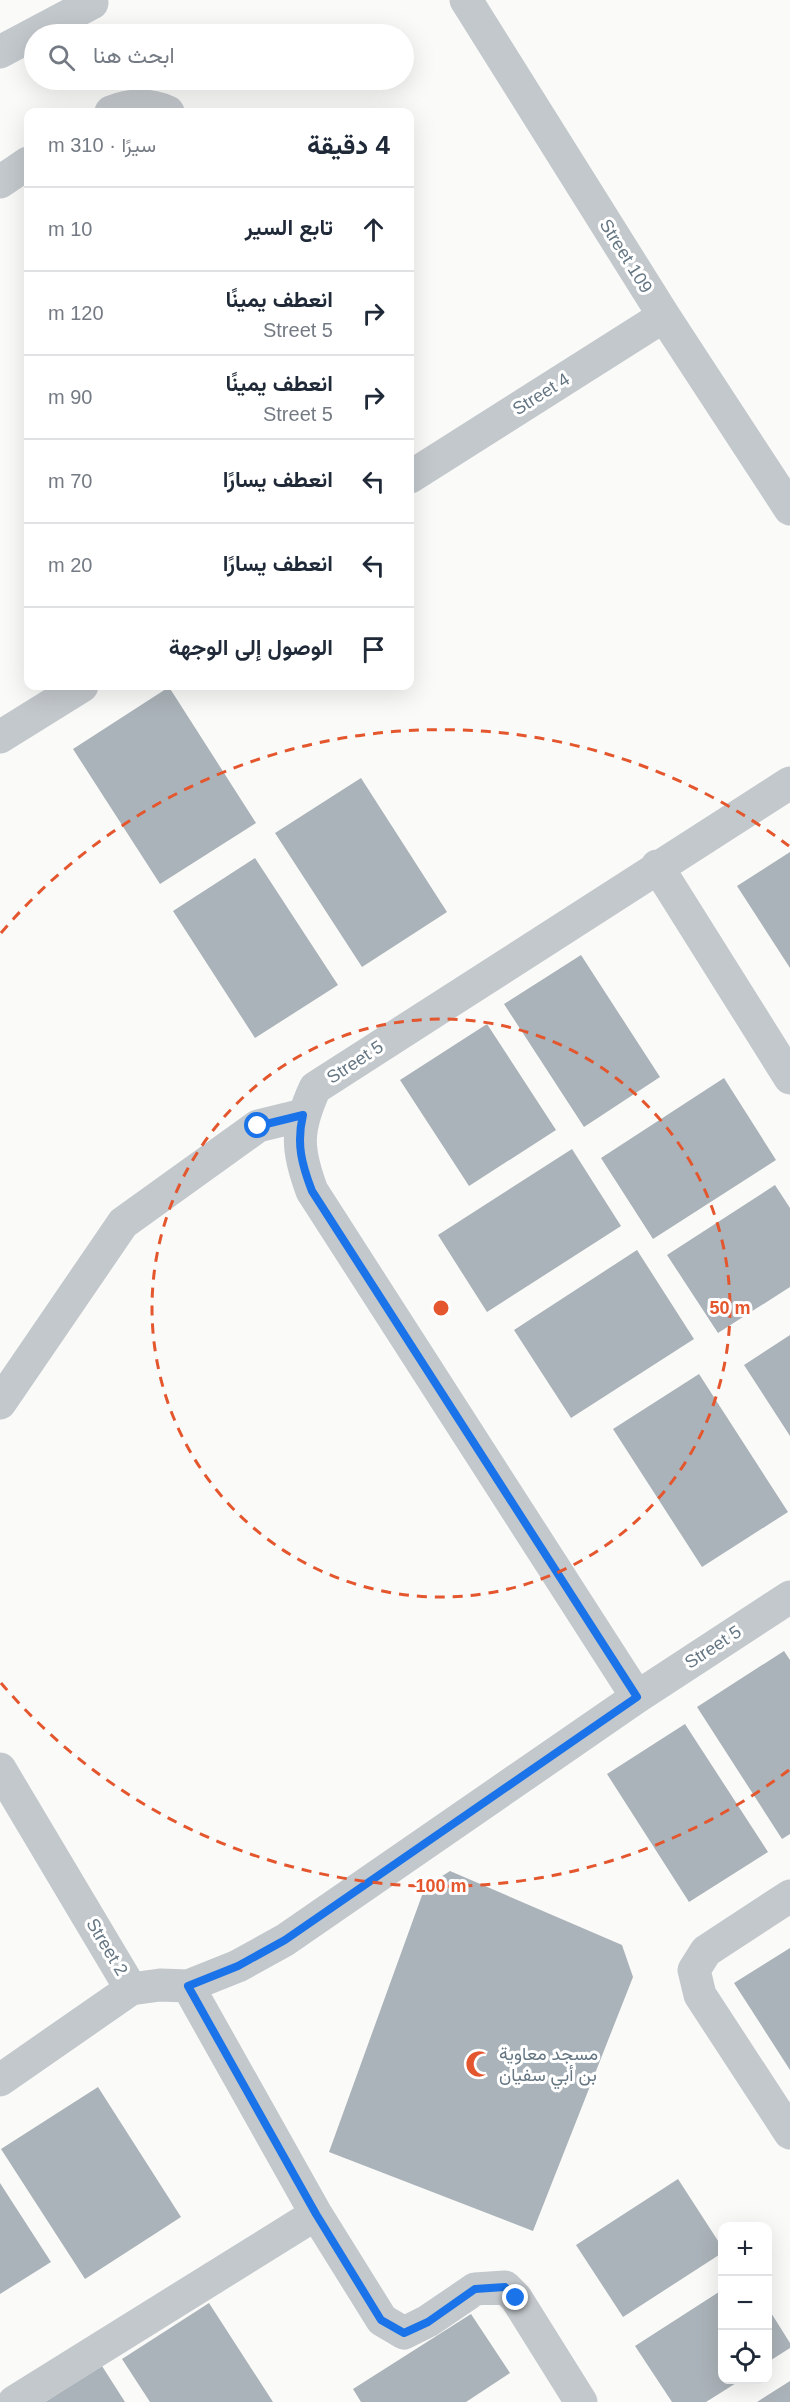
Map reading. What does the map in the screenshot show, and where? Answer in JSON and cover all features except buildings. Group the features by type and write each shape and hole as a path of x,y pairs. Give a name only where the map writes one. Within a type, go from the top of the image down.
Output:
{"street":[{"name":"Street 109","path":"466,0 664,316 790,509"},
{"path":"53,24 92,3"},
{"path":"0,52 24,39"},
{"path":"121,108 158,108"},
{"path":"0,182 24,166"},
{"name":"Street 4","path":"414,468 664,316"},
{"path":"0,737 76,690"},
{"name":"Street 5","path":"637,1697 312,1191 300,1158 299,1130 315,1088 657,866 790,783"},
{"path":"657,866 790,1078"},
{"path":"0,1403 123,1223 258,1126 303,1115"},
{"name":"Street 5","path":"131,1989 160,1985 188,1986 238,1966 285,1940 637,1697 790,1597"},
{"name":"Street 2","path":"0,1769 131,1989 0,2080"},
{"path":"790,1896 706,1951 694,1970 700,1995 790,2133"},
{"path":"188,1986 316,2214 381,2320 404,2333 428,2322 475,2289 505,2287 516,2298 581,2402"},
{"path":"14,2402 316,2214"}],"place":[{"name":"مسجد معاوية بن أبي سفيان","path":"479,2064"}],"route":[{"path":"258,1126 303,1115 299,1130 300,1158 312,1191 637,1697 285,1940 238,1966 188,1986 316,2214 381,2320 404,2333 428,2322 475,2289 505,2287 516,2298"}]}
